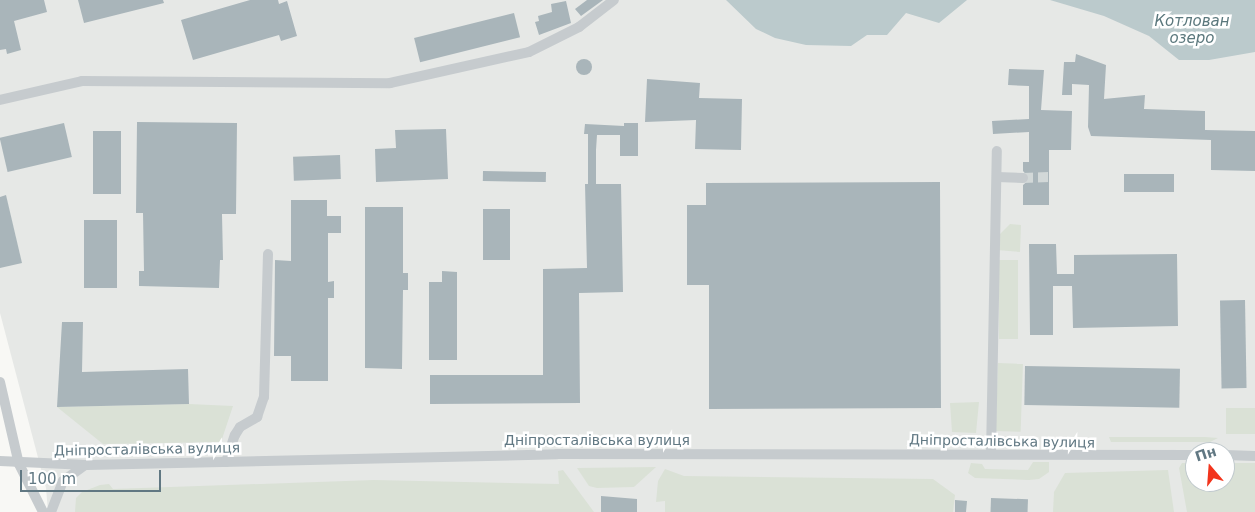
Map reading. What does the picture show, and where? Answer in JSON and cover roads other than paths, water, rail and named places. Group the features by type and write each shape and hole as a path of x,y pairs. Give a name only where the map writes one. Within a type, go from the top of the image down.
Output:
{"street":[{"path":"0,100 82,81 390,83 529,52 579,27 614,0"},
{"path":"991,454 997,151"},
{"path":"997,177 1023,178"},
{"path":"226,462 235,435 240,428 257,417 264,398 268,254"},
{"path":"0,382 19,464 42,512"},
{"name":"Дніпросталівська вулиця","path":"0,461 19,464 87,465 557,454 1185,455"},
{"path":"1235,455 1255,456"},
{"path":"51,512 63,481 74,471 87,465"}],"water":[{"path":"726,0 967,0 939,23 906,13 887,35 867,35 851,46 806,45 775,38 756,29"},
{"name":"Котлован озеро","path":"1050,0 1255,0 1255,52 1209,60 1179,60 1149,36 1104,16"}],"tunnel":[{"path":"1023,178 1049,177"}]}
